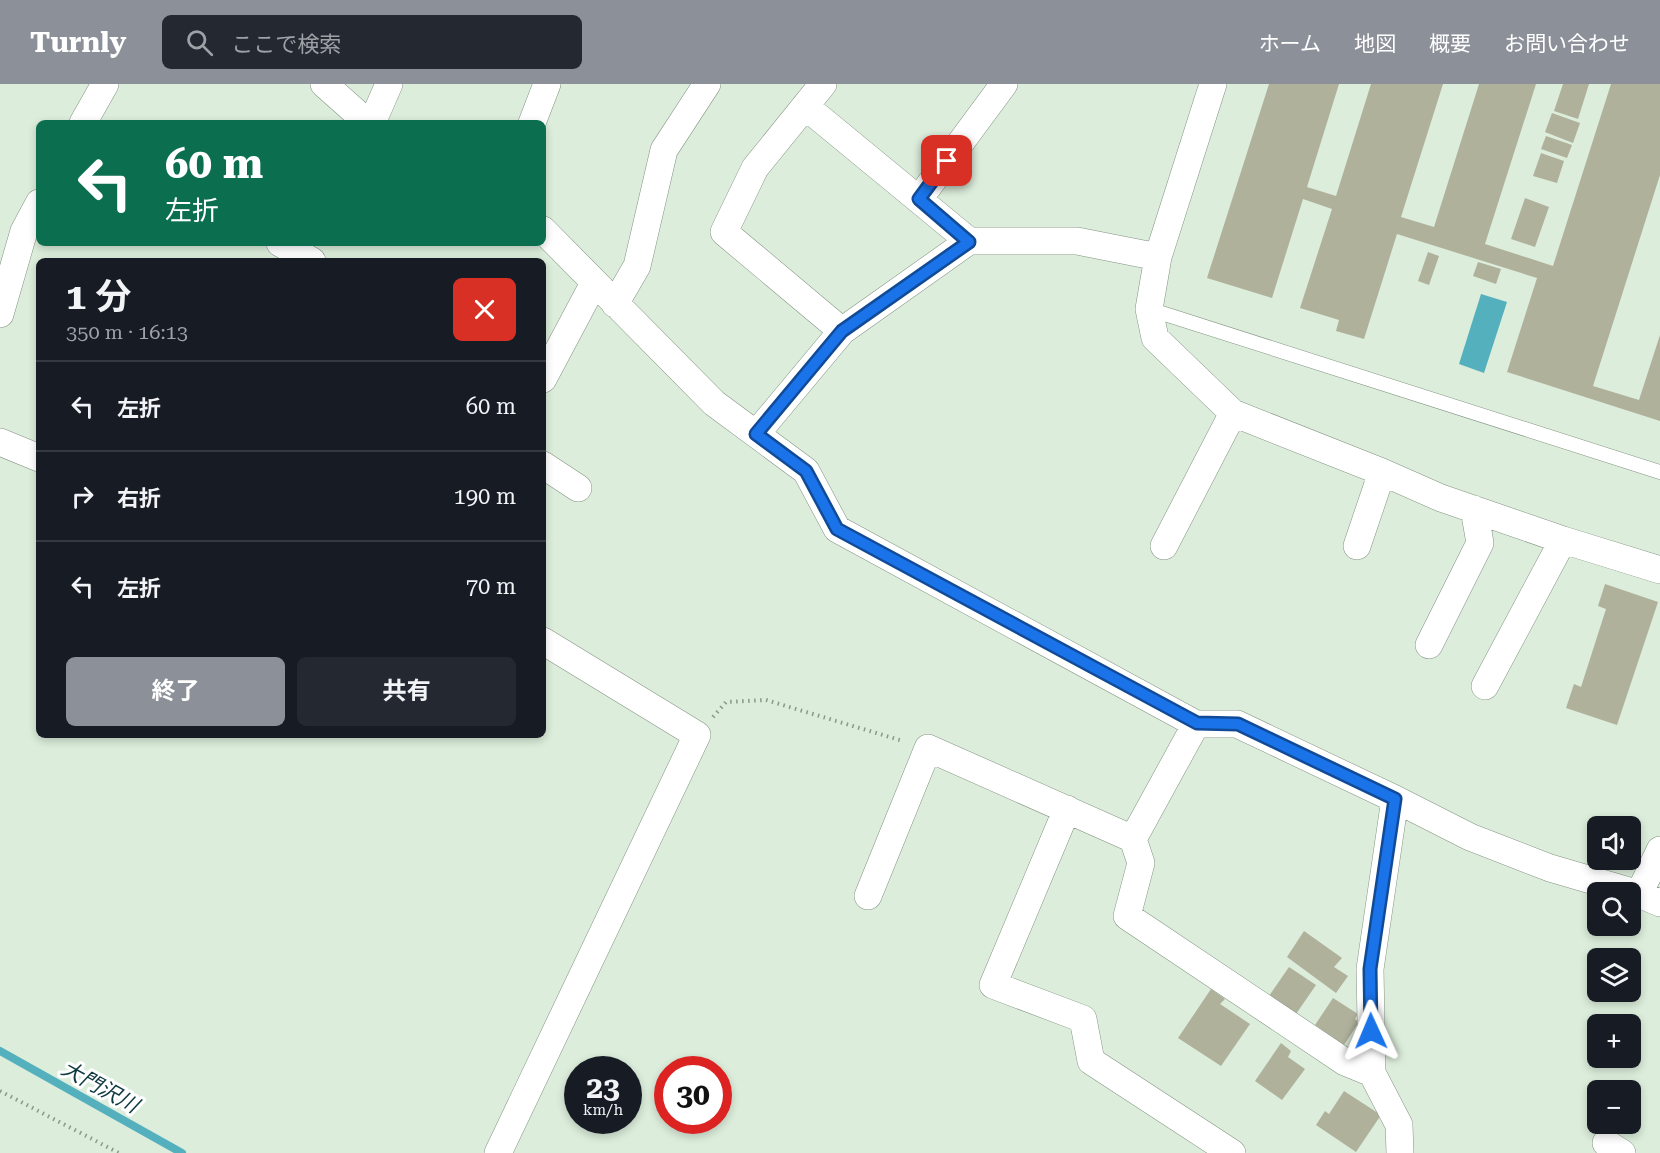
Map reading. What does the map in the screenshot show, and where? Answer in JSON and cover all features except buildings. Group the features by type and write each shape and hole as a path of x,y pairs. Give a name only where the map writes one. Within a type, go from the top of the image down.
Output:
{"street":[{"path":"85,120 105,84"},
{"path":"324,84 365,120"},
{"path":"371,120 389,84"},
{"path":"533,120 547,84"},
{"path":"615,304 637,266 664,150 707,84"},
{"path":"823,84 755,168 724,232 842,331"},
{"path":"919,199 1004,84"},
{"path":"1213,84 1158,257 1149,309 1155,338 1233,413 1441,498 1660,570"},
{"path":"805,105 969,242"},
{"path":"0,314 24,231 36,209"},
{"path":"546,233 714,403 806,471 837,529 1197,723 1238,724 1480,841 1550,868 1649,899 1660,850"},
{"path":"756,434 842,331 969,242 1077,241 1158,257"},
{"path":"285,246 307,258"},
{"path":"546,373 594,283"},
{"path":"1164,546 1233,413"},
{"path":"0,442 36,457"},
{"path":"546,467 578,488"},
{"path":"1357,546 1382,472"},
{"path":"1429,645 1480,543 1474,509"},
{"path":"1485,686 1563,540"},
{"path":"498,1153 697,735 546,643"},
{"path":"1197,723 1133,839 1141,863 1127,916 1345,1062 1372,1073"},
{"path":"868,896 928,748 1133,839"},
{"path":"1395,799 1370,969 1372,1073 1399,1125 1400,1153"},
{"path":"1066,809 993,986 1083,1019 1091,1061 1232,1153"}],"lane":[{"path":"1149,309 1660,472"}],"path":[{"path":"697,735 726,702 766,700 928,748"},
{"path":"0,1091 119,1153"}],"water":[{"path":"1481,294 1507,302 1484,373 1459,364"}],"waterway":[{"name":"大門沢川","path":"0,1051 182,1153"}],"route":[{"path":"947,161 919,199 969,242 842,331 756,434 806,471 837,529 1197,723 1238,724 1395,799 1370,969 1371,1031"}]}
